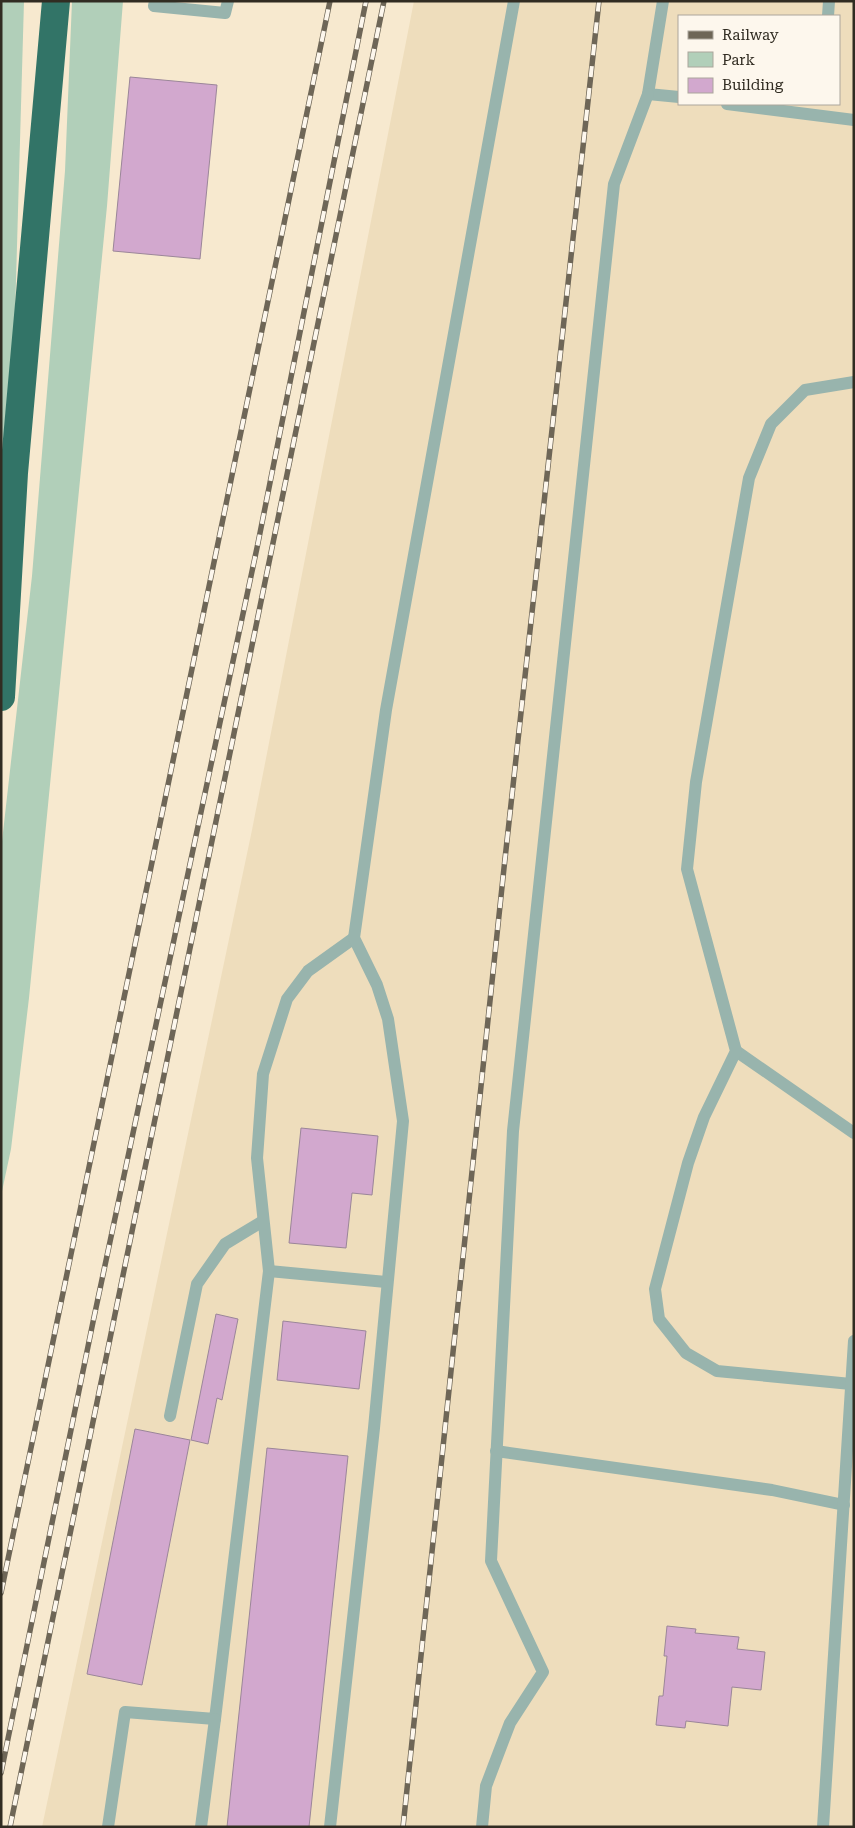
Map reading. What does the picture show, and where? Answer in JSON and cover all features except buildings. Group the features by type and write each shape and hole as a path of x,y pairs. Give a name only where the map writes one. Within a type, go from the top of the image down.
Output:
{"highway":[{"path":"1,698 14,473 56,1"}],"lane":[{"path":"154,1 154,6 225,13 228,1"},
{"path":"330,1827 374,1428 386,1282 403,1121 388,1019 377,985 354,938 386,710 514,1"},
{"path":"482,1827 486,1786 510,1724 543,1672 491,1561 513,1131 614,184 648,94 663,1"},
{"path":"828,15 829,1"},
{"path":"648,94 678,98"},
{"path":"735,105 854,120"},
{"path":"854,382 805,390 771,424 749,478 696,782 687,869 736,1051 854,1133"},
{"path":"201,1827 268,1271 257,1158 263,1074 287,999 308,971 354,938"},
{"path":"736,1051 704,1117 688,1163 656,1289 659,1319 686,1353 717,1371 851,1384"},
{"path":"170,1416 197,1284 225,1244 263,1220"},
{"path":"268,1271 386,1282"},
{"path":"823,1827 854,1341"},
{"path":"496,1451 772,1490 844,1504"},
{"path":"108,1827 125,1712 215,1719"}],"shaded area":[{"path":"414,1 854,1 854,1827 42,1827 252,830"}],"green space":[{"path":"1,1 24,1 15,316 1,465"},
{"path":"72,1 123,1 107,206 29,998 11,1149 1,1196 1,850 32,576 65,171"}],"railway":[{"path":"1,1593 330,1"},
{"path":"1,1773 93,1322 258,543 366,1"},
{"path":"10,1827 384,1"},
{"path":"403,1827 504,868 599,1"}]}
